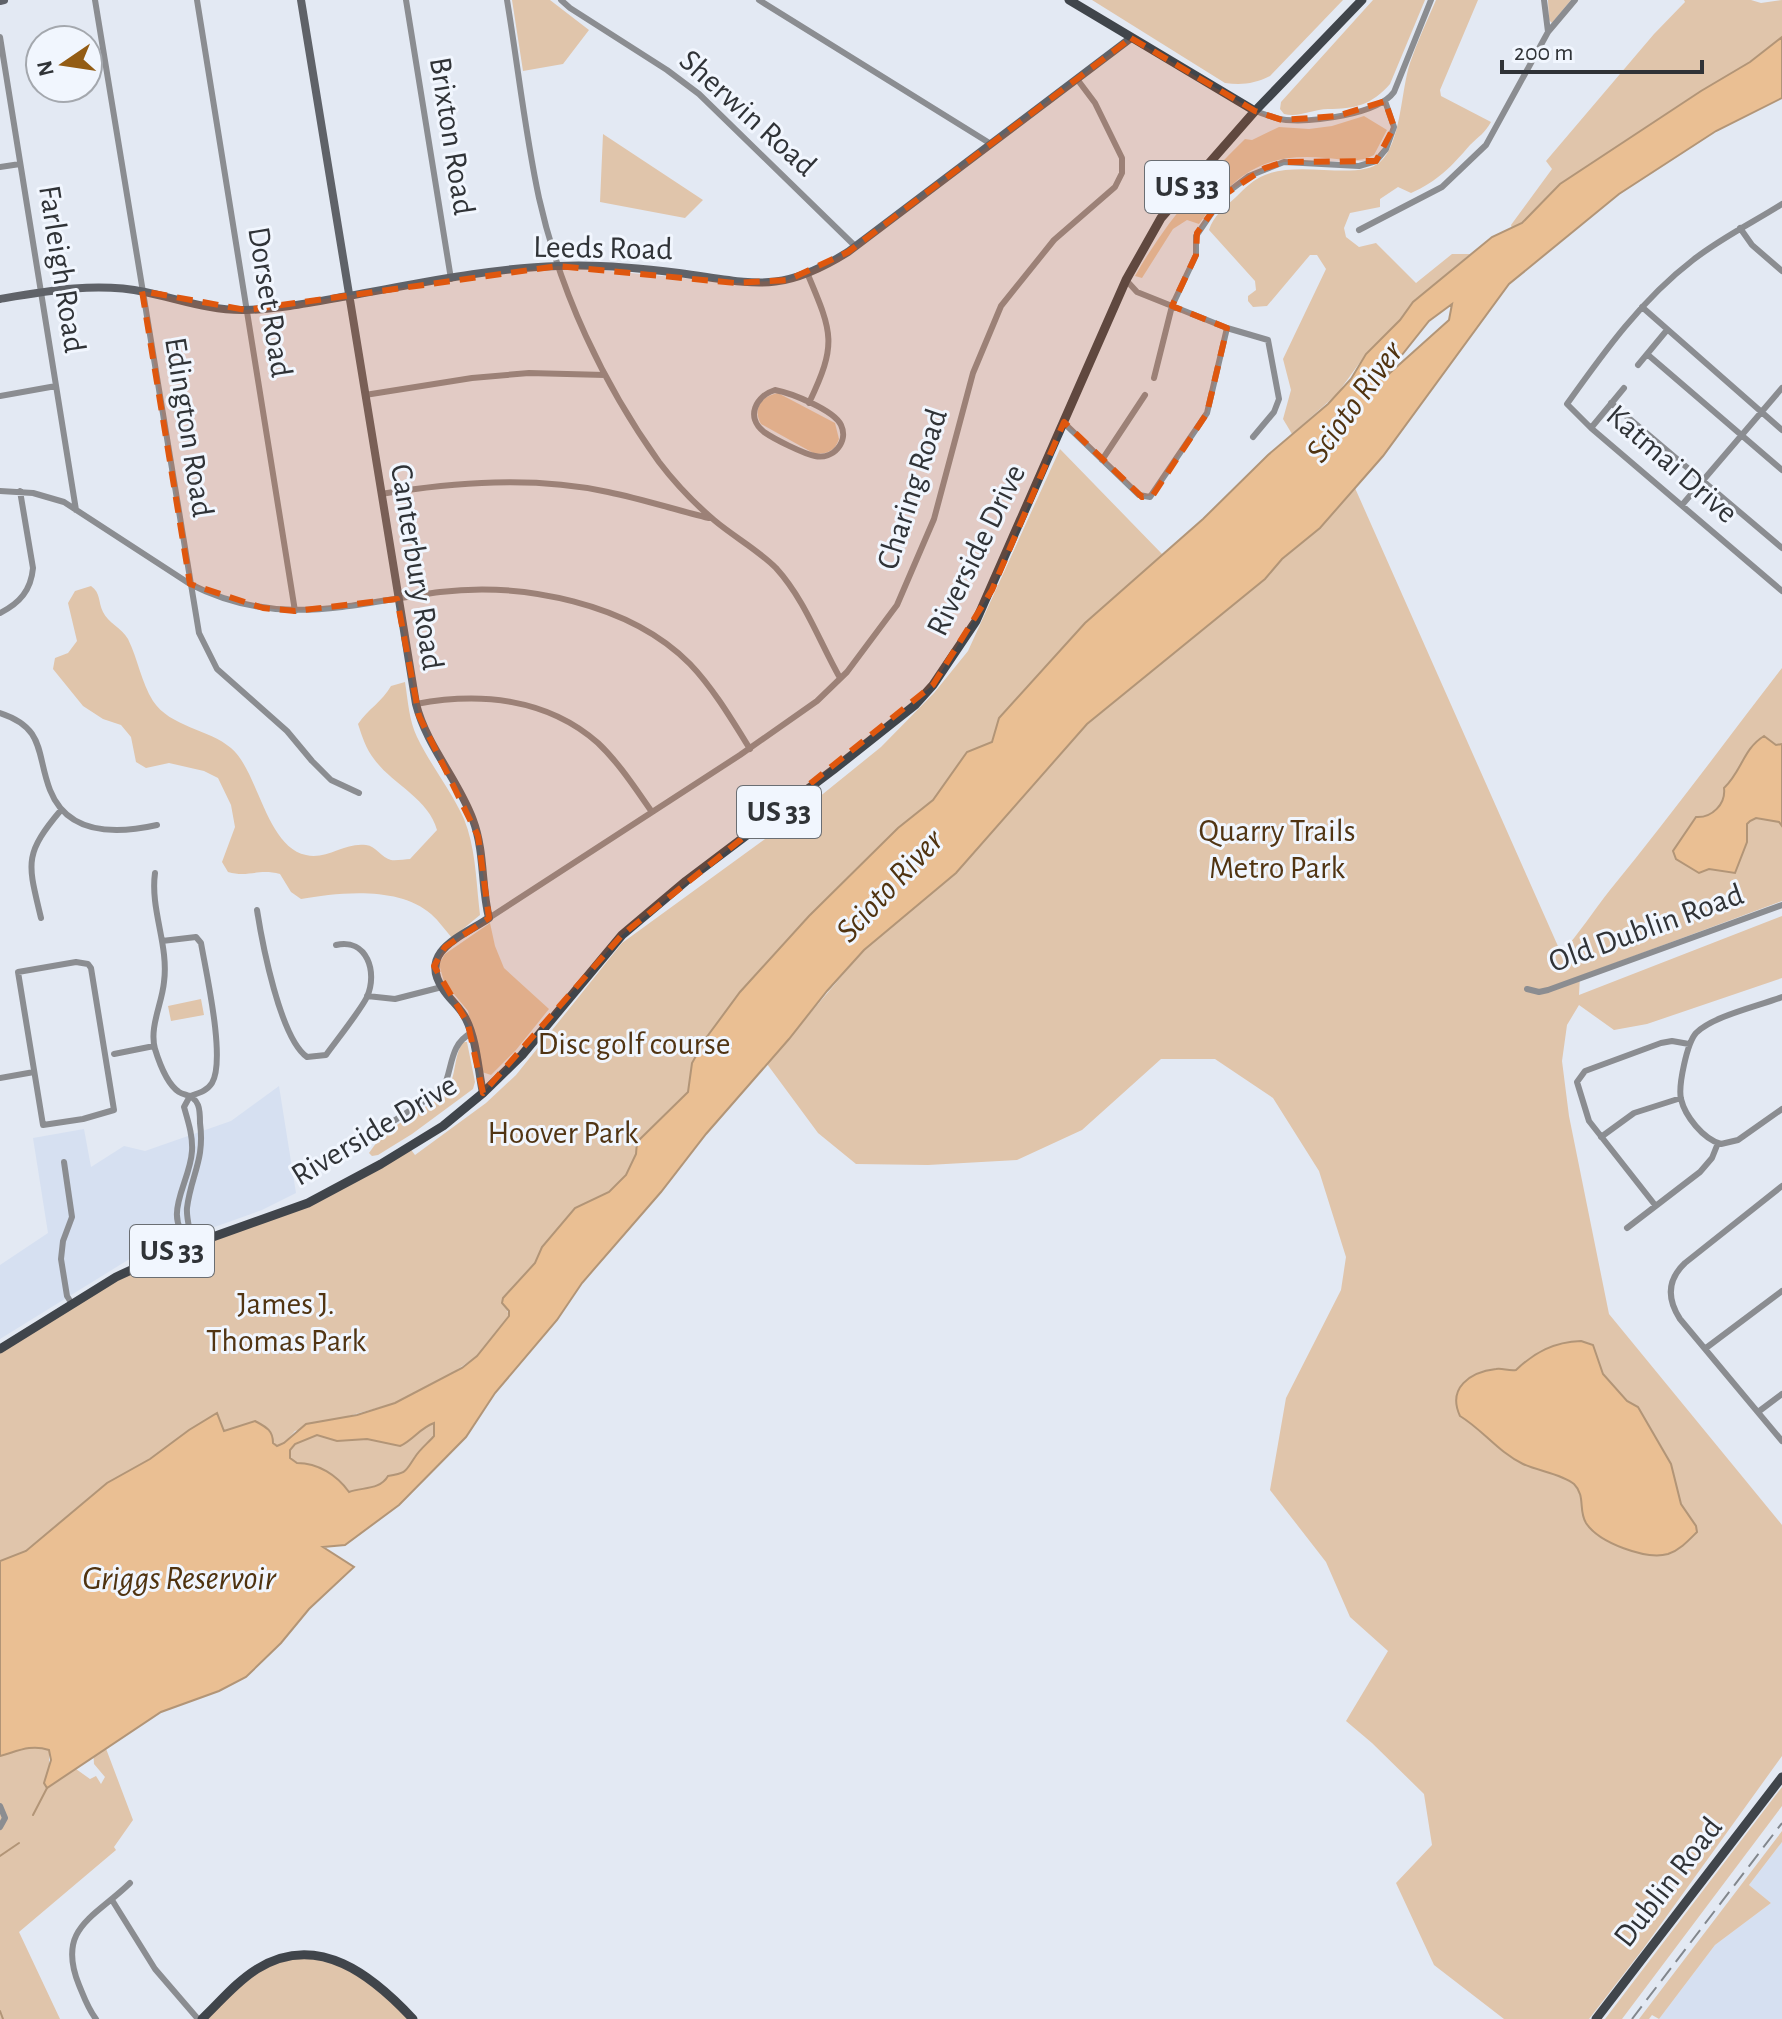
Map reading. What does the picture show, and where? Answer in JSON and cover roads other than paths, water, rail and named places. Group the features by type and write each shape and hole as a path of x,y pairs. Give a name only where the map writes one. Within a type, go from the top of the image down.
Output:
{"main road":[{"path":"1069,0 1255,111"},
{"name":"Riverside Drive","path":"0,1349 116,1277 192,1244 278,1215 337,1188 443,1126 522,1055 622,935 686,881 890,726 933,685 987,600 1126,280 1161,218 1255,111 1362,0"},
{"name":"Dublin Road","path":"1596,2019 1782,1777"},
{"path":"200,2019 258,1968 285,1958 315,1956 344,1963 366,1974 413,2019"}],"street":[{"name":"Edington Road","path":"95,0 199,633 217,669 287,731 331,780 359,793"},
{"name":"Dorset Road","path":"197,0 295,611"},
{"name":"Canterbury Road","path":"301,0 416,704 429,742 460,790 474,822 489,918"},
{"name":"Brixton Road","path":"406,0 451,279"},
{"path":"507,0 539,197 558,266 605,375 660,463 683,491 713,519 755,549 789,583 840,678"},
{"name":"Sherwin Road","path":"561,0 699,94 855,246"},
{"path":"759,0 991,144"},
{"path":"1255,111 1282,120 1310,120 1348,114 1385,101 1394,92 1431,0"},
{"path":"1544,0 1548,32"},
{"path":"1359,230 1442,187 1486,145 1548,32 1575,0"},
{"name":"Farleigh Road","path":"0,37 76,510"},
{"name":"Leeds Road","path":"0,299 82,287 142,291 194,306 246,310 558,266 639,269 754,283 788,280 808,275 855,246 1131,38"},
{"name":"Charing Road","path":"489,918 750,749 817,701 840,678 897,605 934,519 973,373 1001,306 1054,240 1115,187 1122,173 1122,158 1095,103 1077,79"},
{"path":"1154,378 1172,306 1196,255 1196,236 1224,195 1249,176 1284,162 1359,166 1376,161 1386,149 1394,127 1385,101"},
{"path":"0,167 20,164"},
{"path":"1782,204 1693,259 1642,307 1782,430"},
{"path":"1740,228 1752,245 1782,271"},
{"path":"808,275 826,324 830,346 826,368 809,403"},
{"path":"1126,280 1137,292 1227,328 1263,337 1269,343 1279,399 1274,412 1253,437"},
{"name":"Katmai Drive","path":"1642,307 1567,404 1782,591"},
{"path":"1064,423 1142,497 1153,495 1207,413 1227,328"},
{"path":"1638,365 1667,330"},
{"path":"1647,354 1782,470"},
{"path":"365,395 472,378 529,373 605,375"},
{"path":"0,396 56,386"},
{"path":"1591,428 1624,388"},
{"path":"1682,505 1782,388"},
{"path":"775,390 786,392 809,403 834,416 840,424 843,435 840,445 824,457 813,456 763,431 756,422 754,412 757,401 765,393 775,390"},
{"path":"1102,460 1145,395"},
{"path":"1611,403 1782,548"},
{"path":"381,494 461,483 543,483 606,491 713,519"},
{"path":"0,491 20,491 64,502 205,592 263,608 332,610 459,590 520,591 615,614 647,630 691,665 750,749"},
{"path":"0,613 14,606 32,580 33,568 20,491"},
{"path":"416,704 486,697 532,706 560,717 597,742 652,812"},
{"path":"0,713 15,718 32,733 42,753 50,789 61,810 83,824 106,831 119,832 157,825"},
{"path":"41,918 32,879 32,857 40,836 61,810"},
{"path":"155,873 152,893 162,941 165,980 155,1023 154,1046 169,1082 198,1104 202,1136 200,1165 188,1204 192,1244"},
{"name":"Old Dublin Road","path":"1527,989 1539,992 1548,990 1782,905"},
{"path":"257,910 273,987 302,1054 312,1058 326,1055 367,996 371,968 365,953 354,944 336,945"},
{"path":"483,1093 465,1016 442,987 434,966 439,953 489,918"},
{"path":"162,941 196,937 201,943 217,1039 216,1074 211,1085 202,1093 190,1096 184,1107 192,1152 176,1212 180,1234 192,1244"},
{"path":"76,962 88,964 105,1047 114,1103 112,1112 43,1125 34,1072 18,972 76,962"},
{"path":"367,996 395,999 442,987"},
{"path":"1782,997 1709,1024 1693,1036 1689,1044 1681,1098 1696,1125 1710,1140 1718,1143 1734,1142 1782,1109"},
{"path":"386,1126 443,1089 455,1048 460,1039 471,1033"},
{"path":"1655,1205 1589,1121 1577,1082 1585,1071 1661,1043 1689,1044"},
{"path":"114,1054 154,1046"},
{"path":"0,1078 34,1072"},
{"path":"1601,1137 1634,1113 1681,1098"},
{"path":"1627,1228 1700,1172 1712,1158 1718,1143"},
{"path":"64,1162 72,1217 63,1241 61,1259 67,1296 72,1304"},
{"path":"1782,1186 1685,1263 1673,1278 1670,1297 1680,1319 1782,1441"},
{"path":"1706,1348 1782,1291"},
{"path":"1758,1412 1782,1394"},
{"path":"0,1806 5,1818 0,1827"},
{"path":"96,2019 70,1958 74,1939 82,1925 130,1883"},
{"path":"112,1900 155,1969 200,2019"}],"water":[{"path":"1782,37 1782,98 1716,131 1619,194 1509,284 1383,456 1320,528 1282,559 1265,579 1087,724 956,873 864,950 582,1283 557,1320 495,1393 466,1437 399,1505 345,1545 323,1547 354,1567 309,1609 281,1643 246,1677 219,1691 161,1712 47,1788 44,1783 51,1760 49,1750 30,1748 0,1756 0,1561 26,1551 107,1483 150,1459 217,1413 224,1431 255,1421 268,1429 277,1446 306,1424 357,1415 395,1403 462,1368 477,1356 509,1316 502,1303 503,1298 535,1263 542,1247 575,1208 609,1192 626,1175 636,1154 637,1142 688,1092 692,1063 706,1038 740,992 809,916 898,828 933,800 967,752 992,742 999,718 1085,623 1328,404 1351,379 1366,354 1400,320 1413,302 1492,237 1522,223 1560,184 1750,62","holes":["1452,304 1449,320 1382,380 1429,321","434,1423 434,1436 407,1469 371,1487 349,1492 326,1471 290,1458 290,1450 295,1444 317,1435 337,1441 367,1439 400,1446"]},
{"path":"1764,736 1776,745 1782,744 1782,826 1779,822 1756,818 1750,821 1747,824 1747,842 1735,873 1709,869 1699,873 1676,859 1673,851 1696,817 1707,815 1720,804 1724,788 1751,747"},
{"path":"1581,1341 1593,1345 1603,1374 1627,1401 1638,1407 1671,1464 1681,1504 1697,1532 1668,1554 1636,1552 1601,1537 1586,1523 1580,1493 1574,1484 1514,1459 1460,1416 1456,1397 1463,1383 1470,1378 1496,1369 1516,1370 1546,1349"}],"waterway":[{"path":"33,1815 47,1788"},
{"path":"0,1856 19,1843"},
{"path":"0,2011 3,2019"}],"railway":[{"path":"1632,2019 1782,1823"}],"water label":[{"name":"Scioto River","path":"1355,402"},
{"name":"Scioto River","path":"890,886"},
{"name":"Griggs Reservoir","path":"179,1579"}],"park label":[{"name":"Quarry Trails Metro Park","path":"1277,850"},
{"name":"Disc golf course","path":"634,1044"},
{"name":"Hoover Park","path":"563,1133"},
{"name":"James J. Thomas Park","path":"286,1322"}]}
